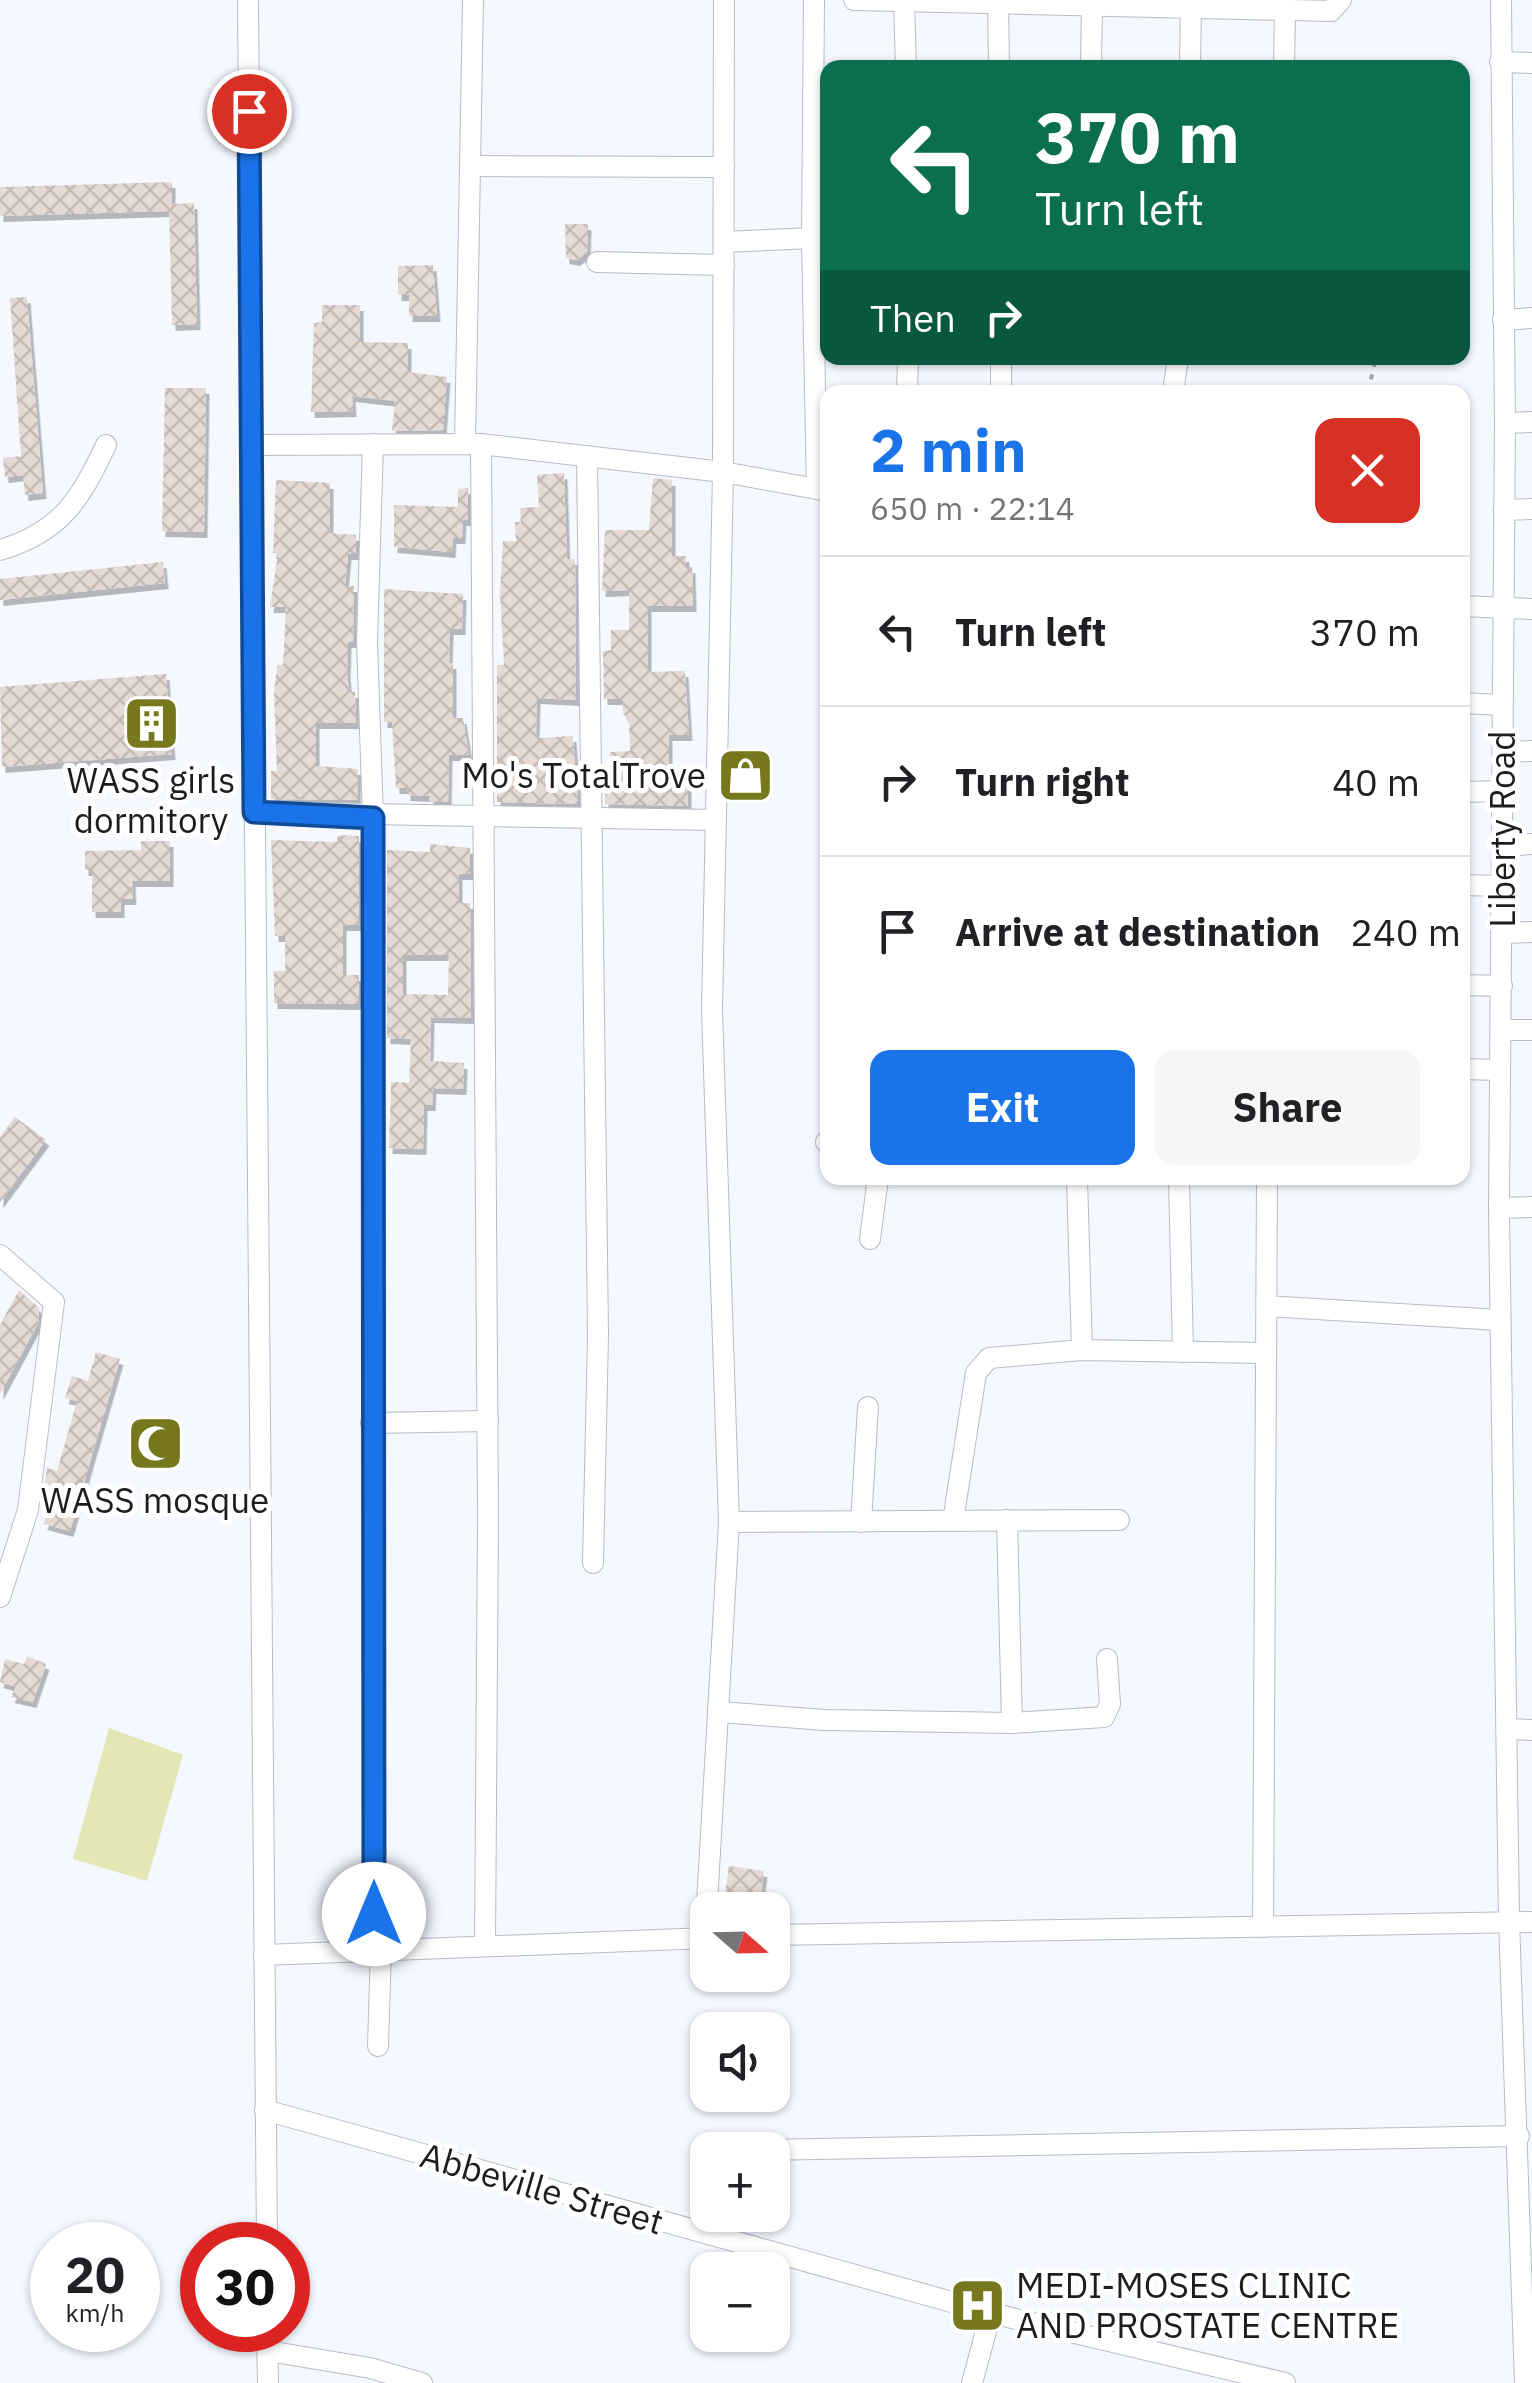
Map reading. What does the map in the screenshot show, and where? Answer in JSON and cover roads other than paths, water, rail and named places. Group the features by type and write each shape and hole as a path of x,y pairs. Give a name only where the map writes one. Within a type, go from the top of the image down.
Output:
{"street":[{"path":"248,0 266,2222"},
{"path":"473,0 472,166 463,346 473,444 483,816 488,1420 485,1946"},
{"path":"709,1892 729,1522 712,1010 723,472 724,0"},
{"path":"724,242 820,238 814,0"},
{"path":"854,0 1191,3 1330,11 1342,0"},
{"path":"904,0 906,60"},
{"name":"Liberty Road","path":"1501,0 1505,423 1500,1320 1509,1921 1525,2383"},
{"path":"998,1 999,60"},
{"path":"1090,60 1092,2"},
{"path":"1190,60 1191,3"},
{"path":"1284,60 1285,10"},
{"path":"1500,62 1532,63"},
{"path":"472,166 724,167"},
{"path":"597,262 724,265"},
{"path":"1503,320 1532,318"},
{"path":"1505,423 1532,422"},
{"path":"373,444 367,642 373,818 371,1423 378,2046"},
{"path":"252,445 473,444 723,472 820,490"},
{"path":"0,550 50,530 86,489 106,445"},
{"path":"587,456 598,1335 594,1563"},
{"path":"1504,510 1532,509"},
{"path":"1470,606 1532,609"},
{"path":"1470,703 1502,705"},
{"path":"1504,752 1532,751"},
{"path":"1470,792 1504,791"},
{"path":"254,812 373,818 716,820"},
{"path":"1504,846 1532,844"},
{"path":"1470,884 1504,886"},
{"path":"1502,933 1532,932"},
{"path":"1470,985 1502,986"},
{"path":"1501,1030 1532,1030"},
{"path":"1470,1069 1500,1070"},
{"path":"870,1239 877,1185"},
{"path":"1076,1185 1082,1350"},
{"path":"1179,1185 1182,1352"},
{"path":"1264,1927 1267,1185"},
{"path":"1499,1208 1532,1207"},
{"path":"0,1255 54,1302 28,1510 0,1597"},
{"path":"1266,1306 1500,1320"},
{"path":"953,1521 976,1373 989,1358 1082,1350 1266,1353"},
{"path":"861,1522 868,1408"},
{"path":"371,1423 488,1420"},
{"path":"1007,1520 1012,1723"},
{"path":"729,1522 1119,1520"},
{"path":"720,1712 825,1720 1012,1723 1104,1717 1110,1704 1108,1659"},
{"path":"1508,1729 1532,1730"},
{"path":"790,1935 1532,1922"},
{"path":"264,1955 690,1939"},
{"name":"Abbeville Street","path":"265,2110 690,2219"},
{"path":"790,2150 1519,2136"},
{"name":"Abbeville Street","path":"733,2232 990,2313 1284,2383"},
{"path":"972,2383 990,2313"},
{"path":"267,2352 268,2383"},
{"path":"310,2352 422,2383"}],"place":[{"name":"WASS girls dormitory","path":"151,724"},
{"name":"Mo's TotalTrove","path":"745,775"},
{"name":"WASS mosque","path":"155,1444"},
{"name":"MEDI-MOSES CLINIC AND PROSTATE CENTRE","path":"977,2305"}]}
